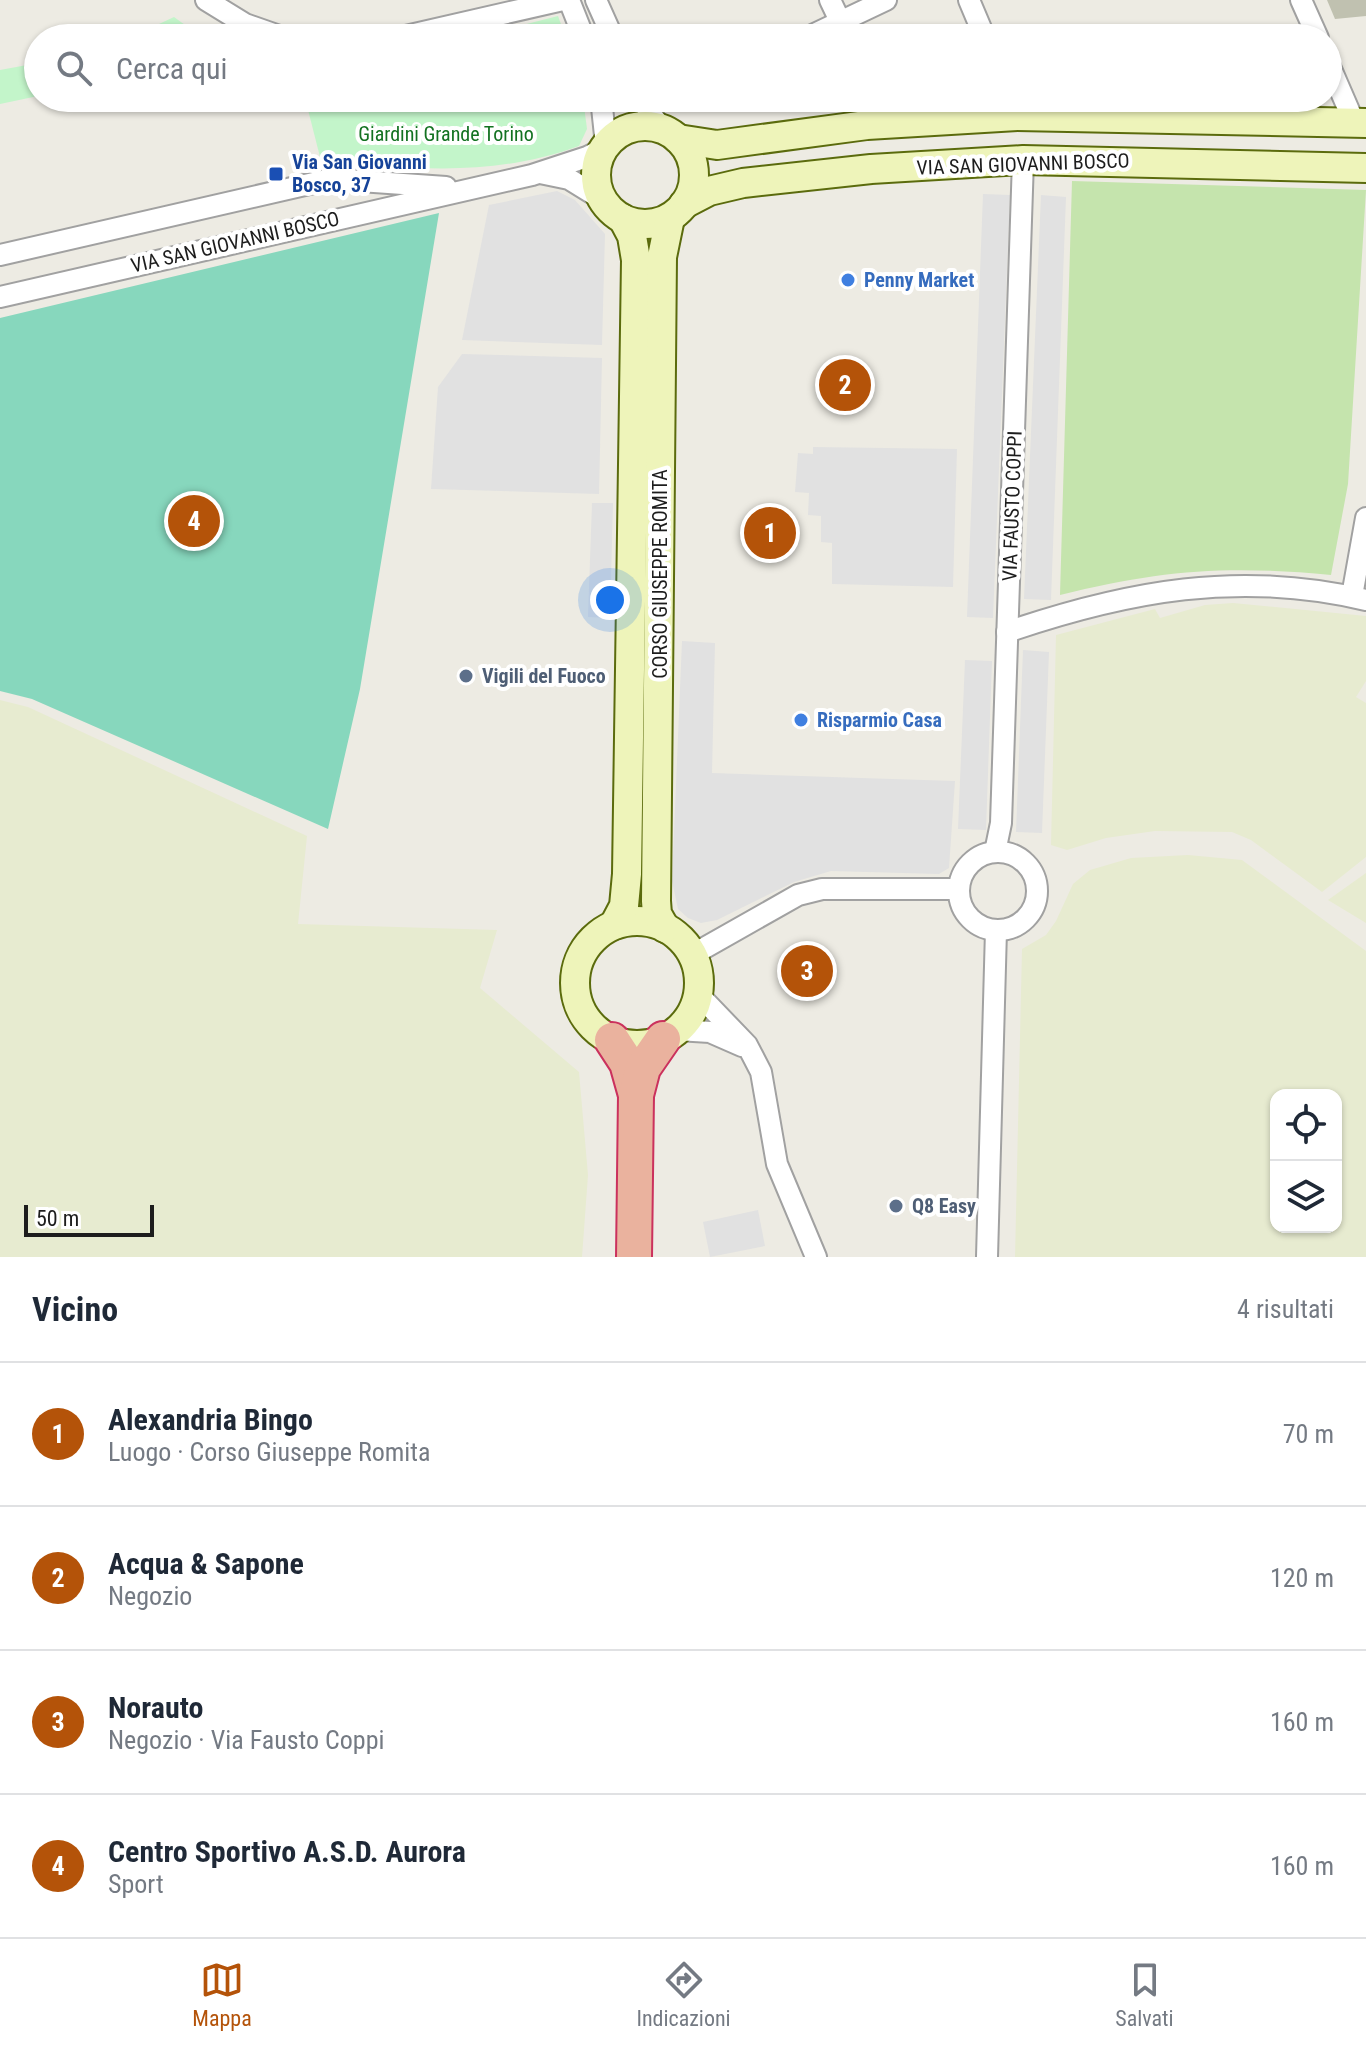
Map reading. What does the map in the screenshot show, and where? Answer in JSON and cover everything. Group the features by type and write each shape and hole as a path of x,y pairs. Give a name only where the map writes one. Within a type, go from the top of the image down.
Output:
{"highway":[{"path":"634,1257 636,1095 643,1068 670,1035"},
{"path":"612,1040 627,1063 636,1095"}],"main road":[{"path":"670,133 690,155 694,174 677,211 647,224 623,219 603,200 596,172 605,147 632,127 670,133 717,145 973,112"},
{"path":"1015,112 1023,160"},
{"path":"1129,112 1360,122 1365,168"},
{"name":"VIA SAN GIOVANNI BOSCO","path":"677,211 709,191 743,183 871,169 1023,160 1365,168"},
{"name":"CORSO GIUSEPPE ROMITA","path":"665,928 657,914 656,901 662,257 677,211"},
{"name":"CORSO GIUSEPPE ROMITA","path":"614,925 624,906 627,874 634,559 636,260 632,236 623,219"},
{"path":"640,921 665,928 676,935 692,955 698,974 698,994 692,1012 670,1035 634,1045 612,1040 585,1018 575,985 584,950 597,935 614,925 640,921"}],"street":[{"path":"206,0 245,24"},
{"path":"459,24 566,0 577,24"},
{"path":"596,0 607,24"},
{"path":"830,0 840,21"},
{"path":"834,24 886,0"},
{"path":"969,0 979,24"},
{"path":"1301,0 1312,24"},
{"path":"1342,88 1360,122"},
{"path":"602,112 605,147"},
{"path":"652,112 670,133"},
{"name":"VIA SAN GIOVANNI BOSCO","path":"0,297 532,175 587,157 605,147"},
{"name":"VIA FAUSTO COPPI","path":"995,852 1001,823 1023,160"},
{"path":"532,175 563,177 603,200"},
{"name":"VIA SAN GIOVANNI BOSCO","path":"0,255 331,179 470,189"},
{"path":"1007,632 1108,600 1188,587 1288,588 1359,598 1366,518"},
{"path":"995,852 1008,853 1029,867 1037,891 1035,903 1020,923 996,930 974,922 960,902 959,889 961,878 974,860 995,852"},
{"path":"692,955 798,895 822,889 959,889"},
{"path":"987,1257 996,930"},
{"path":"698,994 752,1053 764,1082 769,1134 777,1164 816,1257"},
{"path":"670,1035 724,1036 752,1053"}],"shaded area":[{"path":"1327,0 1366,0 1366,16 1335,19"},
{"path":"557,191 575,200 605,234 602,345 462,340 489,205"},
{"path":"983,194 1010,195 993,618 967,617"},
{"path":"1041,195 1066,197 1051,600 1024,599"},
{"path":"462,354 602,358 599,494 431,489 438,387"},
{"path":"813,447 957,449 953,587 832,584 832,543 821,542 821,516 808,515 809,493 795,492 798,453 813,454"},
{"path":"592,503 613,503 610,618 588,617"},
{"path":"1233,603 1366,616 1366,681 1356,697 1366,703 1366,857 1322,892 1251,840 1232,832 1155,831 1106,838 1067,850 1051,845 1056,635 1155,609 1160,618 1205,605"},
{"path":"682,641 715,643 712,773 955,781 949,868 939,874 831,871 794,882 717,920 701,923 688,918 678,909 672,881"},
{"path":"1023,650 1049,652 1042,833 1016,832"},
{"path":"965,660 992,661 986,830 958,829"},
{"path":"0,700 28,707 307,836 298,924 497,930 480,988 579,1072 588,1175 582,1257 0,1257"},
{"path":"1188,855 1242,860 1366,951 1366,1257 1015,1257 1022,949 1046,935 1073,884 1090,870 1131,858"},
{"path":"1366,873 1366,923 1328,900"},
{"path":"758,1210 765,1246 710,1257 703,1222"}],"green space":[{"path":"558,16 561,24 526,24"},
{"path":"174,17 184,24 159,24"},
{"path":"24,66 24,99 0,104 0,70"},
{"name":"Giardini Grande Torino","path":"309,112 585,112 587,129 579,146 515,163 418,168 320,157"},
{"path":"1072,181 1366,190 1348,484 1331,575 1259,570 1194,572 1130,580 1060,595"},
{"path":"439,213 360,689 328,829 32,699 0,691 0,318"}],"place":[{"name":"Via San Giovanni Bosco, 37","path":"276,174"},
{"name":"Penny Market","path":"848,280"},
{"name":"Acqua & Sapone","path":"845,385"},
{"name":"Centro Sportivo A.S.D. Aurora","path":"194,521"},
{"name":"Alexandria Bingo","path":"770,533"},
{"name":"Vigili del Fuoco","path":"466,676"},
{"name":"Risparmio Casa","path":"801,720"},
{"name":"Norauto","path":"807,971"},
{"name":"Q8 Easy","path":"896,1206"}]}
